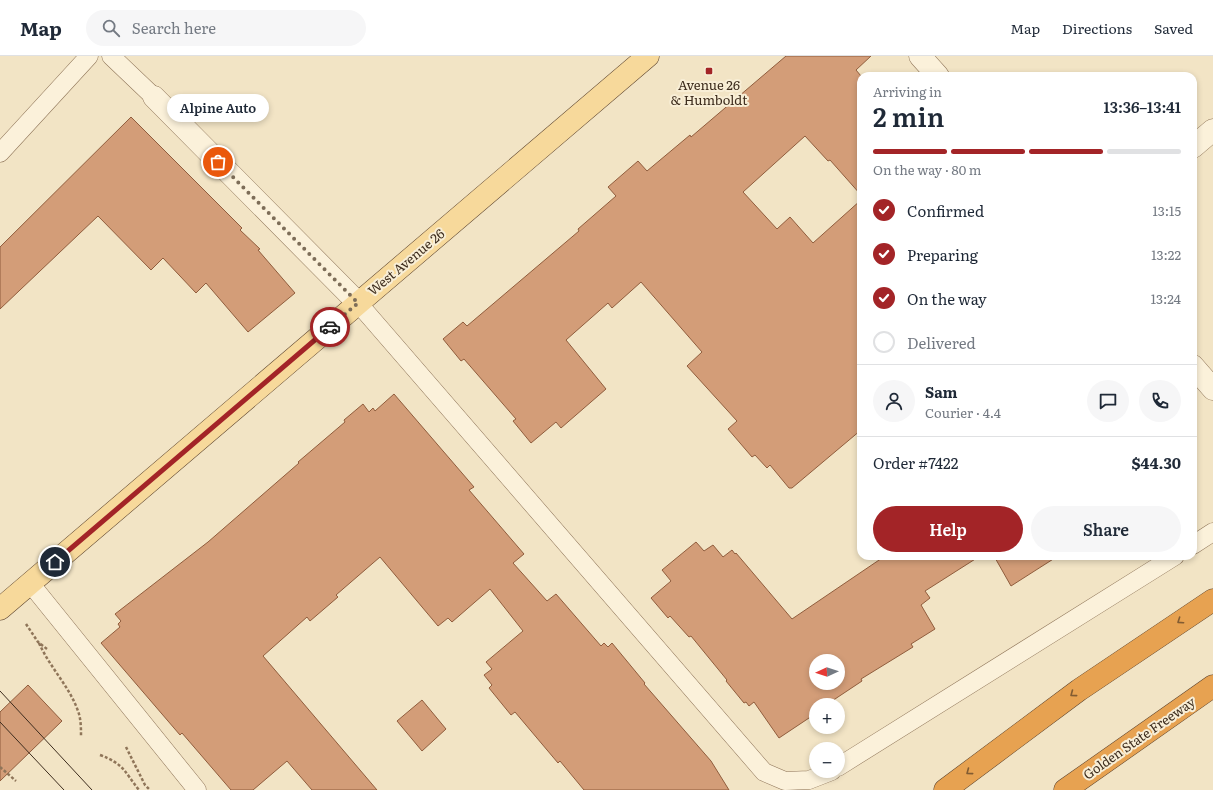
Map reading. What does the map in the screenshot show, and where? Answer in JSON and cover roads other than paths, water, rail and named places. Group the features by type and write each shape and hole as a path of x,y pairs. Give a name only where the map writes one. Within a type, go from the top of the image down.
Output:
{"highway":[{"path":"945,790 1080,690 1213,600"},
{"name":"Golden State Freeway","path":"1065,790 1213,686"}],"main road":[{"name":"West Avenue 26","path":"0,609 648,56"}],"street":[{"path":"920,56 934,72"},
{"path":"154,97 358,303"},
{"path":"1197,144 1213,130"},
{"path":"1197,371 1213,389"}],"lane":[{"path":"0,153 89,56"},
{"path":"111,56 154,97"},
{"path":"358,303 774,784 785,781 809,780 814,778"},
{"path":"1197,542 1213,532"},
{"path":"845,763 1169,560"},
{"path":"30,583 197,790"}],"tram line":[{"path":"0,691 92,790"},
{"path":"0,722 64,790"}],"place":[{"name":"Avenue 26 & Humboldt","path":"709,71"},
{"name":"Alpine Auto","path":"218,162"}]}
